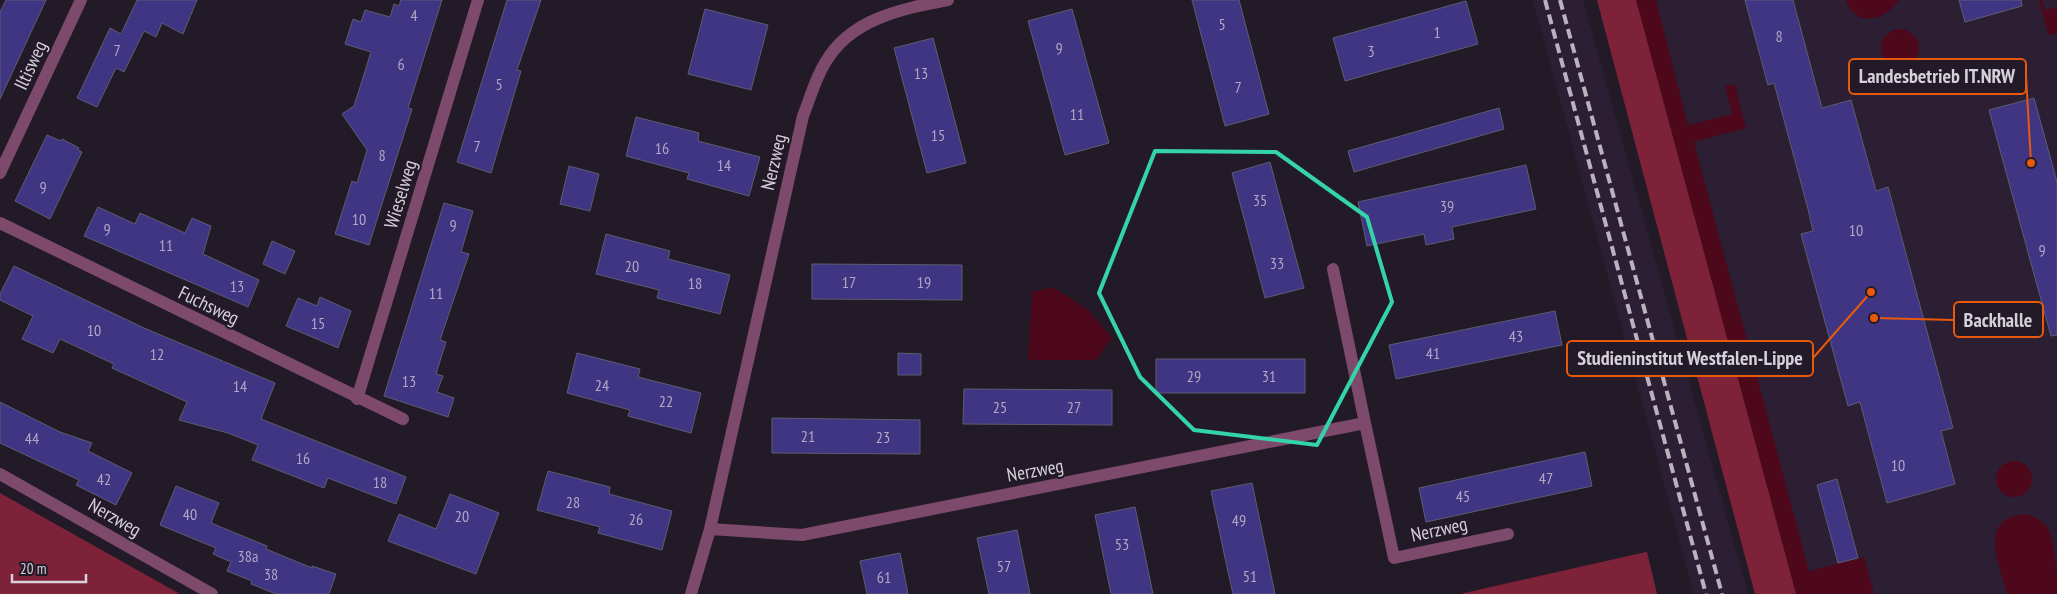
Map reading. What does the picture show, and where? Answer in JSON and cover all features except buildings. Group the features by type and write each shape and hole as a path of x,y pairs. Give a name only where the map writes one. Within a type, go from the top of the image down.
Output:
{"street":[{"name":"Iltisweg","path":"0,173 81,0"},
{"name":"Wieselweg","path":"357,399 478,0"},
{"name":"Nerzweg","path":"691,594 710,529 803,116 825,63 846,35 878,17 948,0"},
{"name":"Fuchsweg","path":"0,223 357,399 402,419"},
{"name":"Nerzweg","path":"1333,269 1394,558 1508,534"},
{"name":"Nerzweg","path":"710,529 802,534 1366,423"},
{"name":"Nerzweg","path":"0,474 212,594"}],"highlighted area":[{"path":"1155,151 1276,152 1367,217 1392,302 1317,445 1194,430 1140,377 1099,293"}],"shaded area":[{"path":"1533,0 1583,0 1748,594 1694,594"},
{"path":"1597,0 1636,0 1796,594 1755,594"},
{"path":"1624,0 2057,0 2057,594 1784,594"},
{"path":"1636,0 1656,0 1688,125 1732,114 1725,86 1735,84 1746,128 1694,142 1809,571 1864,557 1874,594 1796,594"},
{"path":"1846,0 1899,0 1879,17 1863,18 1856,15 1850,9"},
{"path":"2039,0 2042,0 2045,10 2057,7 2057,33 2048,35"},
{"path":"1900,29 1913,35 1919,48 1913,61 1900,67 1887,61 1881,48 1887,35"},
{"path":"1053,287 1087,309 1112,338 1096,360 1028,360 1032,292"},
{"path":"2014,461 2021,462 2027,466 2031,472 2031,486 2027,492 2021,496 2014,497 2007,496 2001,492 1997,486 1996,479 1997,472 2001,466 2007,462"},
{"path":"0,493 180,594 0,594"},
{"path":"2027,514 2043,522 2050,534 2055,560 2057,594 2007,594 1996,556 1996,532 2001,523 2011,517"},
{"path":"1646,552 1657,594 1460,594"}],"railway":[{"path":"1545,0 1706,594"},
{"path":"1560,0 1722,594"}],"place":[{"name":"Landesbetrieb IT.NRW","path":"2031,163"},
{"name":"Studieninstitut Westfalen-Lippe","path":"1871,292"},
{"name":"Backhalle","path":"1874,318"}]}
